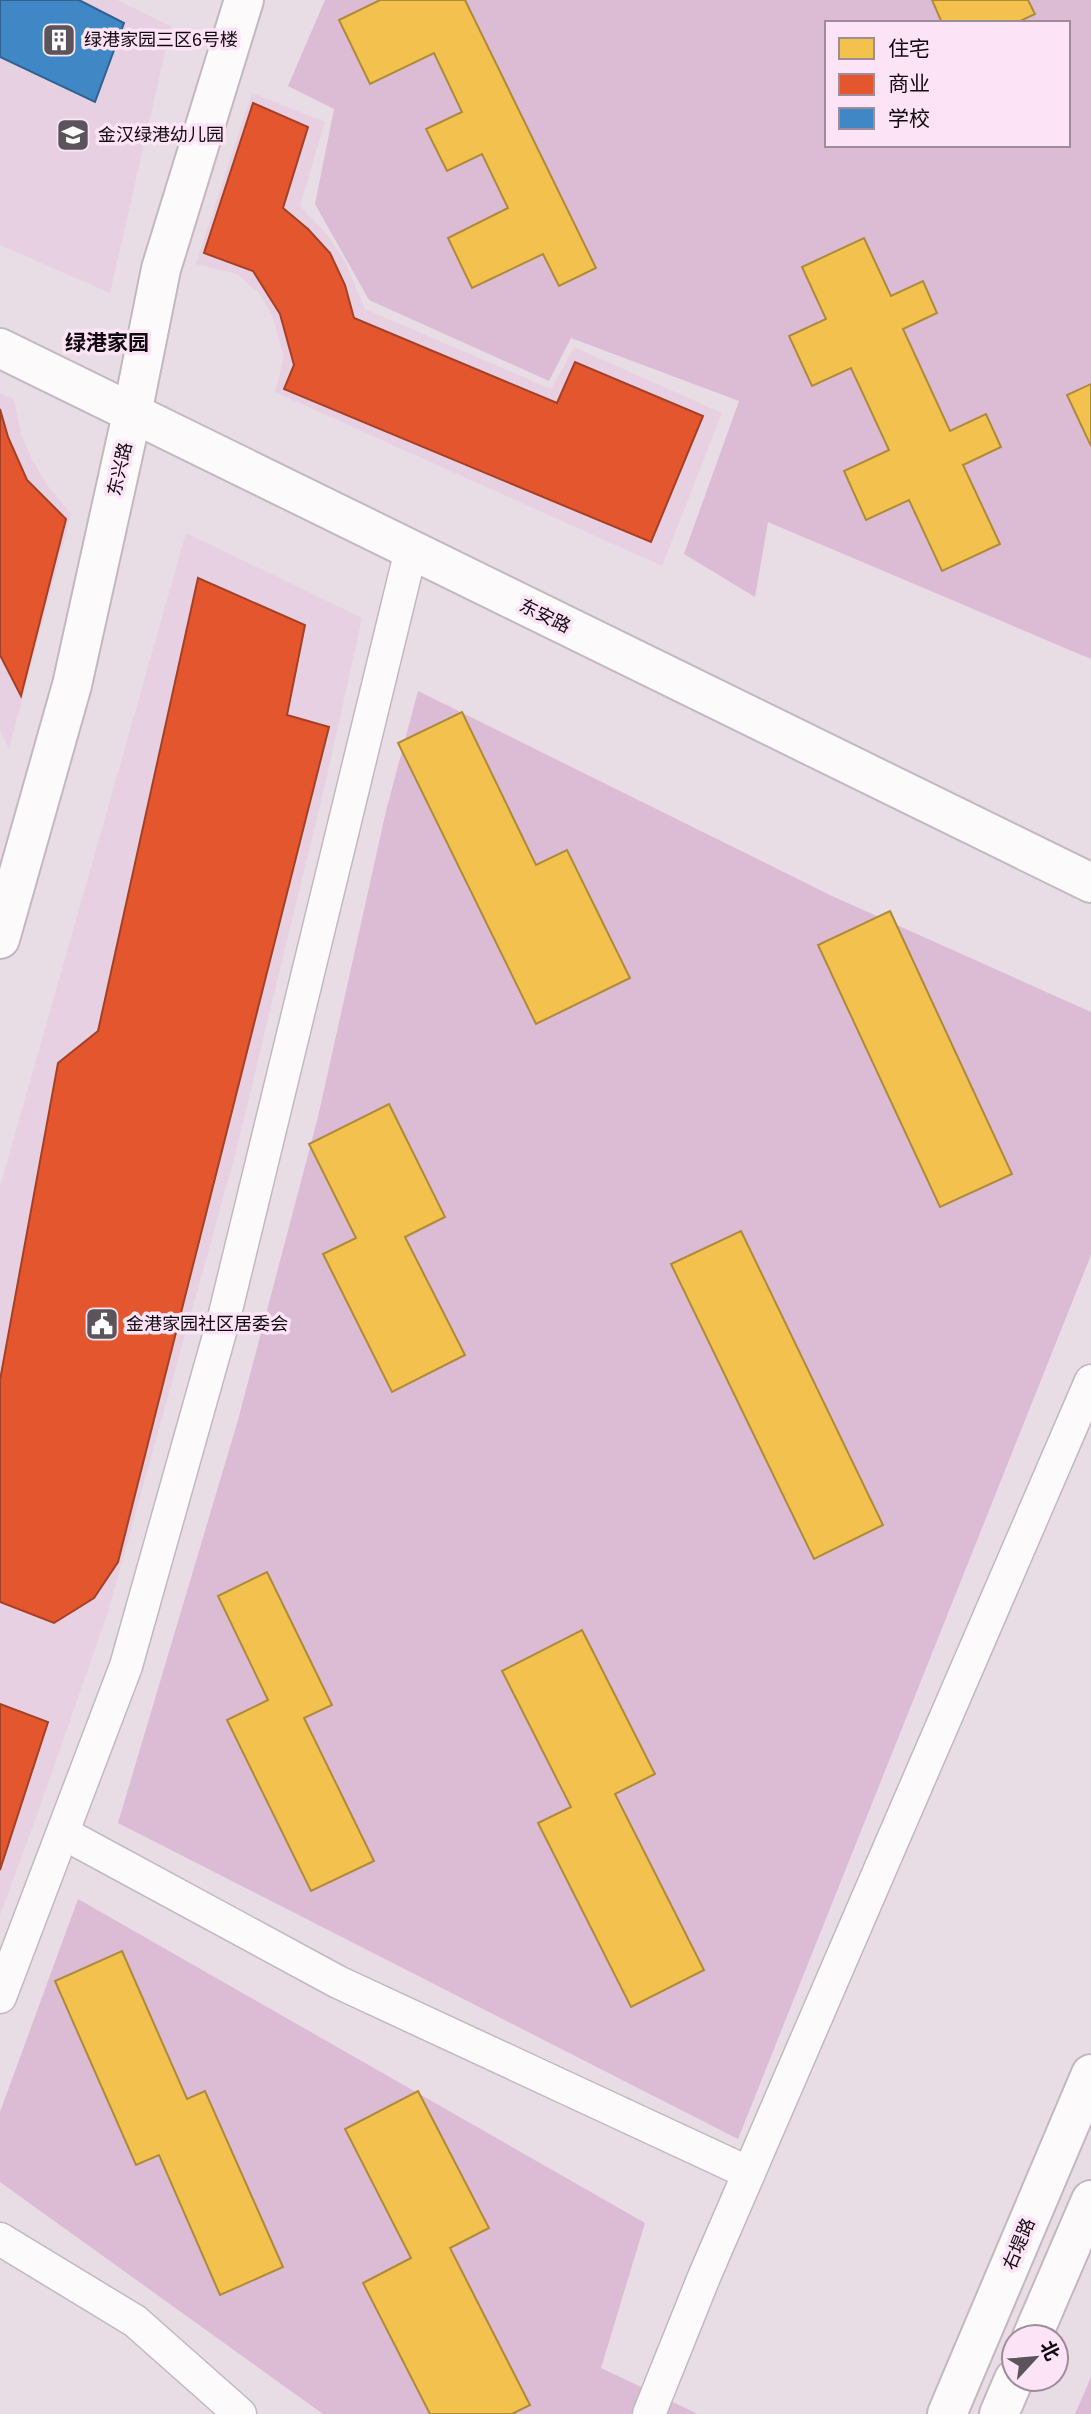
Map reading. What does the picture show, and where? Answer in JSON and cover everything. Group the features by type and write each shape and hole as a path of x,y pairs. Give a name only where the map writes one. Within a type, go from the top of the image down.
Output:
{"street":[{"name":"东兴路","path":"0,939 72,685 161,270 242,1"},
{"name":"东安路","path":"0,348 1091,883"},
{"path":"0,1997 126,1666 224,1318 411,550"},
{"path":"649,2414 748,2173 1091,1381"},
{"path":"63,1833 338,1982 748,2173"},
{"name":"右堤路","path":"947,2414 1091,2074"},
{"path":"1038,2323 1091,2200"},
{"path":"0,2239 135,2321 240,2414"},
{"path":"999,2414 1008,2393"}],"shaded area":[{"name":"金汉绿港幼儿园","path":"0,0 117,0 171,26 110,293 0,245"},
{"path":"325,0 1091,0 1091,659 768,522 755,597 684,554 739,401 571,338 549,381 369,300 315,204 334,109 288,86"},
{"path":"252,93 325,122 300,206 325,232 345,261 365,309 551,389 574,347 722,413 662,566 275,392 284,357 272,315 259,293 237,274 196,264"},
{"path":"0,393 14,399 21,434 32,460 47,485 71,514 9,749 0,731"},
{"path":"186,533 362,618 328,772 234,1159 108,1612 0,1915 0,1187"},
{"path":"418,691 832,896 1091,1012 1091,1255 738,2139 118,1823 238,1420 318,1117 386,811"},
{"path":"78,1899 645,2223 601,2368 698,2414 323,2414 0,2182 0,2112"},
{"path":"1091,2377 1091,2414 1075,2414"}],"building: 住宅":[{"path":"380,0 465,0 596,268 559,286 543,254 472,288 448,238 508,208 482,154 447,171 426,129 462,112 434,53 370,84 339,20"},
{"path":"932,0 1028,0 1035,14 1020,21 941,21"},
{"path":"864,238 891,296 923,281 937,313 903,329 950,431 986,414 1001,447 963,465 1000,544 942,571 909,500 866,520 844,471 889,450 851,368 812,386 789,336 826,319 802,267"},
{"path":"1091,384 1091,446 1067,395"},
{"path":"462,712 536,865 567,850 630,978 536,1024 398,743"},
{"path":"890,911 1012,1174 940,1207 818,945"},
{"path":"389,1104 445,1217 405,1237 465,1355 392,1392 323,1254 356,1238 309,1144"},
{"path":"741,1231 883,1525 814,1559 671,1264"},
{"path":"267,1572 332,1705 304,1718 374,1861 311,1891 227,1720 268,1700 218,1596"},
{"path":"582,1630 655,1774 615,1794 704,1970 631,2007 538,1823 571,1807 502,1671"},
{"path":"122,1951 187,2099 205,2091 283,2267 220,2295 159,2155 136,2165 55,1981"},
{"path":"418,2091 489,2228 450,2248 530,2405 512,2414 430,2414 363,2283 411,2258 345,2129"}],"building: 商业":[{"path":"253,103 308,127 283,208 308,229 330,253 345,285 354,318 557,403 575,362 703,416 651,542 284,389 294,365 280,314 253,271 204,253"},
{"path":"0,409 8,437 27,480 66,519 21,696 0,655"},
{"path":"198,578 305,625 287,715 329,727 118,1562 94,1598 54,1623 0,1602 0,1380 58,1063 98,1031"},
{"path":"0,1704 48,1722 0,1870"}],"building: 学校":[{"name":"绿港家园三区6号楼","path":"0,0 79,0 124,23 95,102 0,57"}],"place":[{"name":"绿港家园三区6号楼","path":"59,40"},
{"name":"金汉绿港幼儿园","path":"73,135"},
{"name":"金港家园社区居委会","path":"102,1324"}],"district":[{"name":"绿港家园","path":"107,343"}]}
